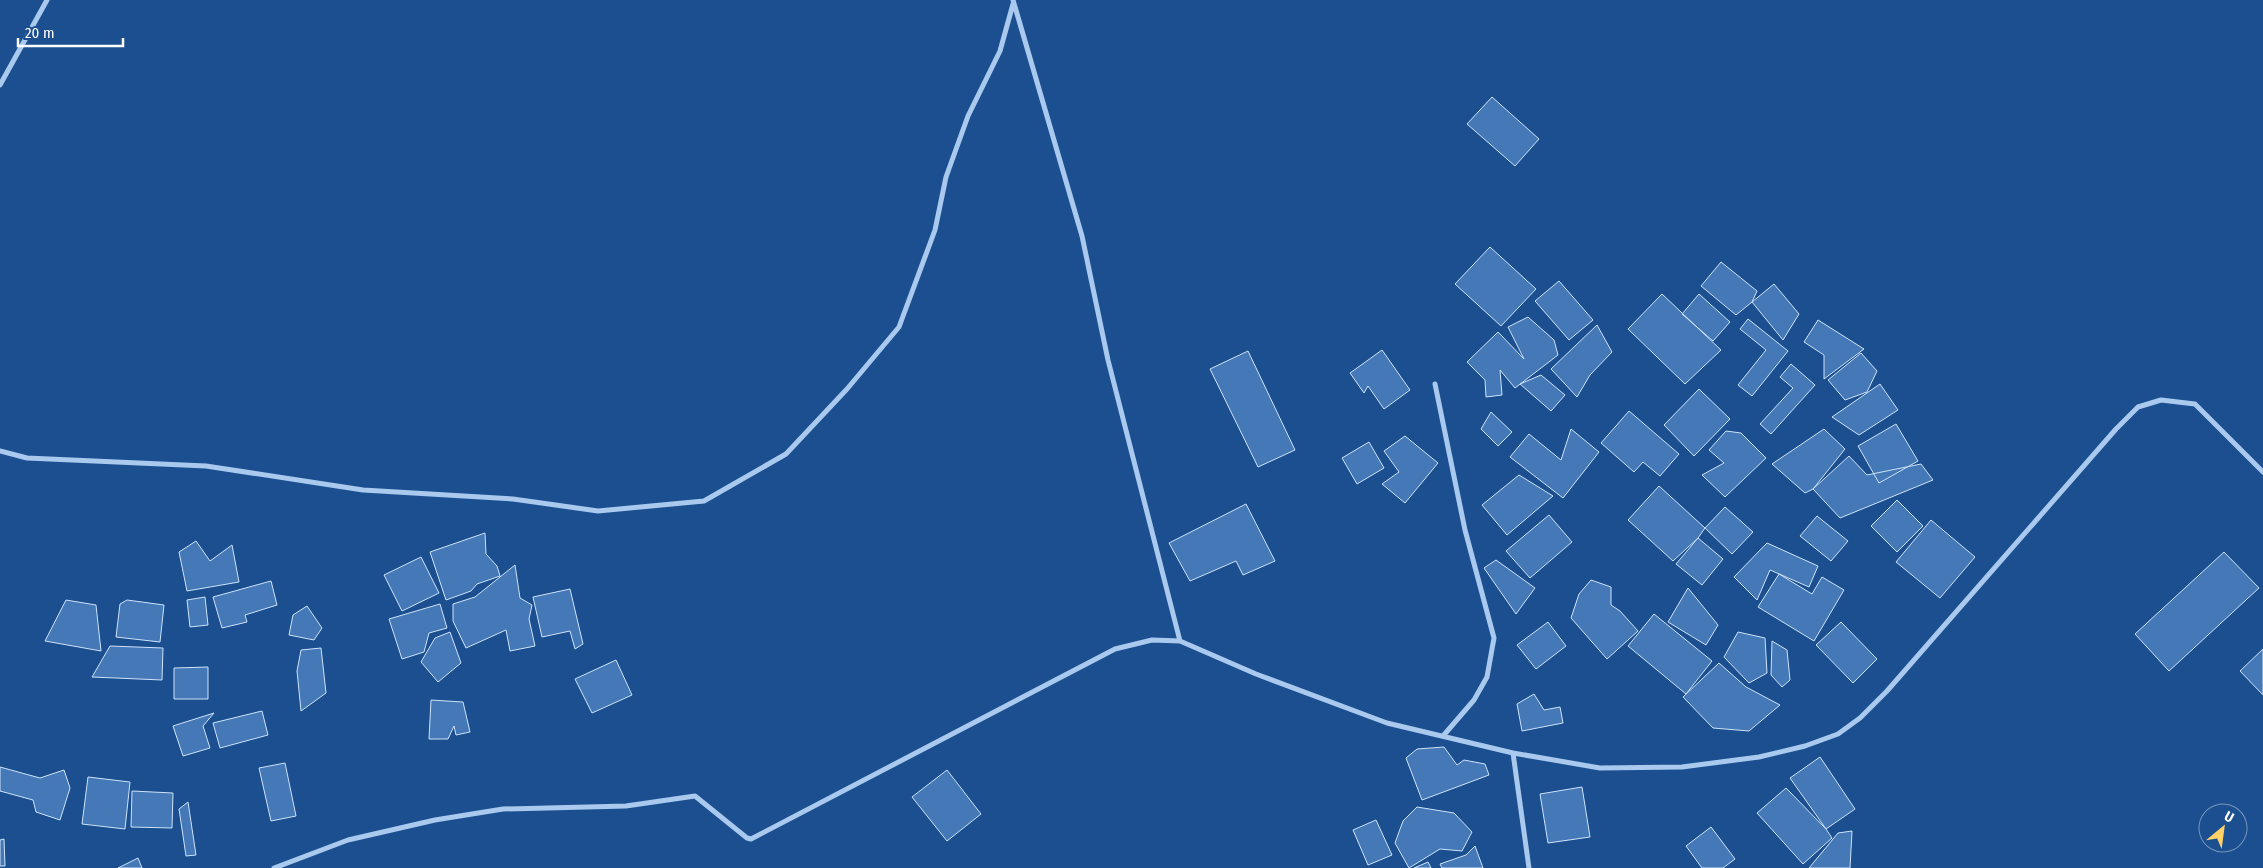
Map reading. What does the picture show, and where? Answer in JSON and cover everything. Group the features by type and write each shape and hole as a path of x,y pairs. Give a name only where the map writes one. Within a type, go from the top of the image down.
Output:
{"street":[{"path":"0,85 47,0"},
{"path":"0,451 27,458 206,466 363,490 513,499 598,511 704,501 786,454 847,389 899,327 934,230 946,177 964,125 1000,51 1013,2"},
{"path":"1013,2 1082,236 1108,360 1180,641"},
{"path":"1435,384 1465,530 1494,638 1487,677 1474,700 1443,736"},
{"path":"274,868 348,840 434,820 503,808 617,806 695,796 751,839 1115,649 1152,640 1180,641 1256,674 1387,723 1513,752 1600,768 1682,767 1759,757 1806,746 1838,734 1860,718 1887,690 2116,429 2138,407 2161,400 2195,404 2263,472"},
{"path":"1513,752 1529,868"}],"building":[{"path":"1492,97 1539,139 1515,166 1467,124"},
{"path":"1490,247 1536,289 1501,326 1455,284"},
{"path":"1721,262 1757,291 1752,302 1736,315 1701,286"},
{"path":"1559,281 1593,320 1569,340 1535,301"},
{"path":"1774,284 1799,314 1783,340 1752,302"},
{"path":"1662,294 1721,350 1685,384 1628,329"},
{"path":"1699,294 1730,322 1713,341 1682,314"},
{"path":"1528,317 1554,340 1558,355 1515,388 1500,370 1502,395 1486,397 1485,380 1467,362 1498,332 1524,359 1508,327"},
{"path":"1748,319 1788,351 1752,396 1738,385 1766,350 1740,329"},
{"path":"1818,320 1864,349 1824,379 1824,355 1804,342"},
{"path":"1597,325 1612,352 1590,375 1577,397 1551,369"},
{"path":"1382,350 1410,390 1384,409 1368,386 1364,393 1350,373"},
{"path":"1248,351 1295,450 1258,467 1210,369"},
{"path":"1861,353 1877,371 1867,392 1845,400 1828,380"},
{"path":"1791,364 1815,385 1771,434 1760,424 1793,388 1780,377"},
{"path":"1541,375 1565,395 1551,411 1520,384"},
{"path":"1880,384 1898,410 1859,435 1832,417"},
{"path":"1699,389 1730,419 1694,456 1664,425"},
{"path":"1629,411 1679,454 1660,476 1643,462 1634,472 1601,443"},
{"path":"1491,412 1512,432 1498,446 1481,429"},
{"path":"1896,424 1918,461 1879,483 1858,446"},
{"path":"1571,429 1599,452 1563,498 1510,457 1529,434 1561,460"},
{"path":"1824,429 1845,449 1813,489 1805,493 1772,464"},
{"path":"1726,431 1741,433 1766,458 1725,497 1702,475 1724,463 1709,450"},
{"path":"1405,436 1438,463 1405,503 1382,484 1399,472 1384,451"},
{"path":"1369,442 1384,468 1357,484 1342,458"},
{"path":"1849,456 1867,475 1921,464 1933,480 1840,518 1813,489"},
{"path":"1519,475 1553,496 1507,535 1482,505"},
{"path":"1659,486 1705,528 1698,538 1673,561 1628,520"},
{"path":"1897,500 1923,526 1897,552 1871,526"},
{"path":"1246,504 1275,561 1243,575 1236,561 1190,581 1169,543"},
{"path":"1725,507 1753,532 1732,554 1705,528"},
{"path":"1549,515 1572,542 1530,578 1506,551"},
{"path":"1817,516 1848,541 1831,561 1800,536"},
{"path":"1931,520 1975,557 1940,598 1896,562"},
{"path":"485,533 486,554 497,566 500,576 477,584 471,591 446,600 430,552"},
{"path":"1698,538 1723,559 1702,585 1676,564"},
{"path":"196,541 210,561 232,545 239,582 187,591 179,552"},
{"path":"1767,543 1818,566 1809,587 1770,570 1757,600 1734,577"},
{"path":"2224,552 2259,588 2169,671 2135,634"},
{"path":"421,557 439,593 402,611 384,575"},
{"path":"1496,560 1535,588 1516,614 1484,568"},
{"path":"515,565 520,598 532,605 529,619 535,646 510,651 506,630 466,648 453,621 453,604 475,597"},
{"path":"1779,574 1812,594 1822,577 1844,590 1814,641 1758,607"},
{"path":"1591,580 1611,587 1611,605 1620,611 1638,631 1607,659 1571,618 1579,594"},
{"path":"271,581 277,605 245,615 247,622 222,628 213,597"},
{"path":"1688,588 1718,625 1706,645 1668,622"},
{"path":"570,589 583,644 575,649 570,631 542,637 533,597"},
{"path":"205,597 208,625 190,627 187,600"},
{"path":"66,600 96,605 101,651 45,641"},
{"path":"127,600 164,605 160,642 116,637 120,604"},
{"path":"440,604 447,628 429,633 424,652 402,659 389,619"},
{"path":"307,606 322,628 314,640 289,635 293,615"},
{"path":"1654,614 1712,661 1686,694 1628,646"},
{"path":"1548,622 1566,646 1536,669 1517,645"},
{"path":"1841,622 1877,659 1853,683 1816,645"},
{"path":"450,632 461,663 438,682 421,662 435,638"},
{"path":"1738,632 1765,638 1767,673 1749,683 1724,657"},
{"path":"1772,641 1787,650 1790,680 1782,687 1771,675"},
{"path":"110,646 163,648 162,680 92,677"},
{"path":"321,648 326,693 301,711 297,671 301,650"},
{"path":"2263,649 2263,695 2240,671"},
{"path":"616,660 632,695 592,713 575,679"},
{"path":"1719,663 1746,687 1780,705 1749,731 1713,728 1683,697"},
{"path":"208,667 208,699 174,699 174,668"},
{"path":"1534,694 1544,710 1560,707 1563,723 1522,731 1517,704"},
{"path":"431,700 463,702 470,732 456,735 454,726 448,739 429,739"},
{"path":"262,711 268,735 220,748 213,723"},
{"path":"214,713 203,726 210,748 183,756 173,726"},
{"path":"1444,747 1457,765 1464,760 1485,764 1489,775 1422,800 1406,758 1417,749"},
{"path":"1820,757 1855,809 1826,829 1790,778"},
{"path":"285,763 296,816 271,821 259,768"},
{"path":"0,767 40,778 64,770 70,788 60,820 36,812 33,800 0,791"},
{"path":"947,770 981,814 947,841 912,797"},
{"path":"88,777 130,782 125,829 82,824"},
{"path":"1582,787 1590,837 1548,843 1540,794"},
{"path":"1786,788 1826,829 1832,838 1803,864 1757,813"},
{"path":"132,791 173,793 172,828 131,827"},
{"path":"188,802 196,855 186,856 179,809"},
{"path":"1417,807 1454,813 1472,832 1462,851 1440,849 1409,868 1395,843 1403,821"},
{"path":"1376,820 1392,855 1368,865 1353,830"},
{"path":"1711,827 1735,859 1723,868 1702,868 1686,846"},
{"path":"1852,831 1850,868 1809,868 1838,833"},
{"path":"4,839 5,866 0,866 0,840"},
{"path":"1475,846 1483,868 1442,868 1440,864 1466,855"},
{"path":"138,858 142,868 118,868"},
{"path":"1428,862 1431,868 1414,868"}]}
